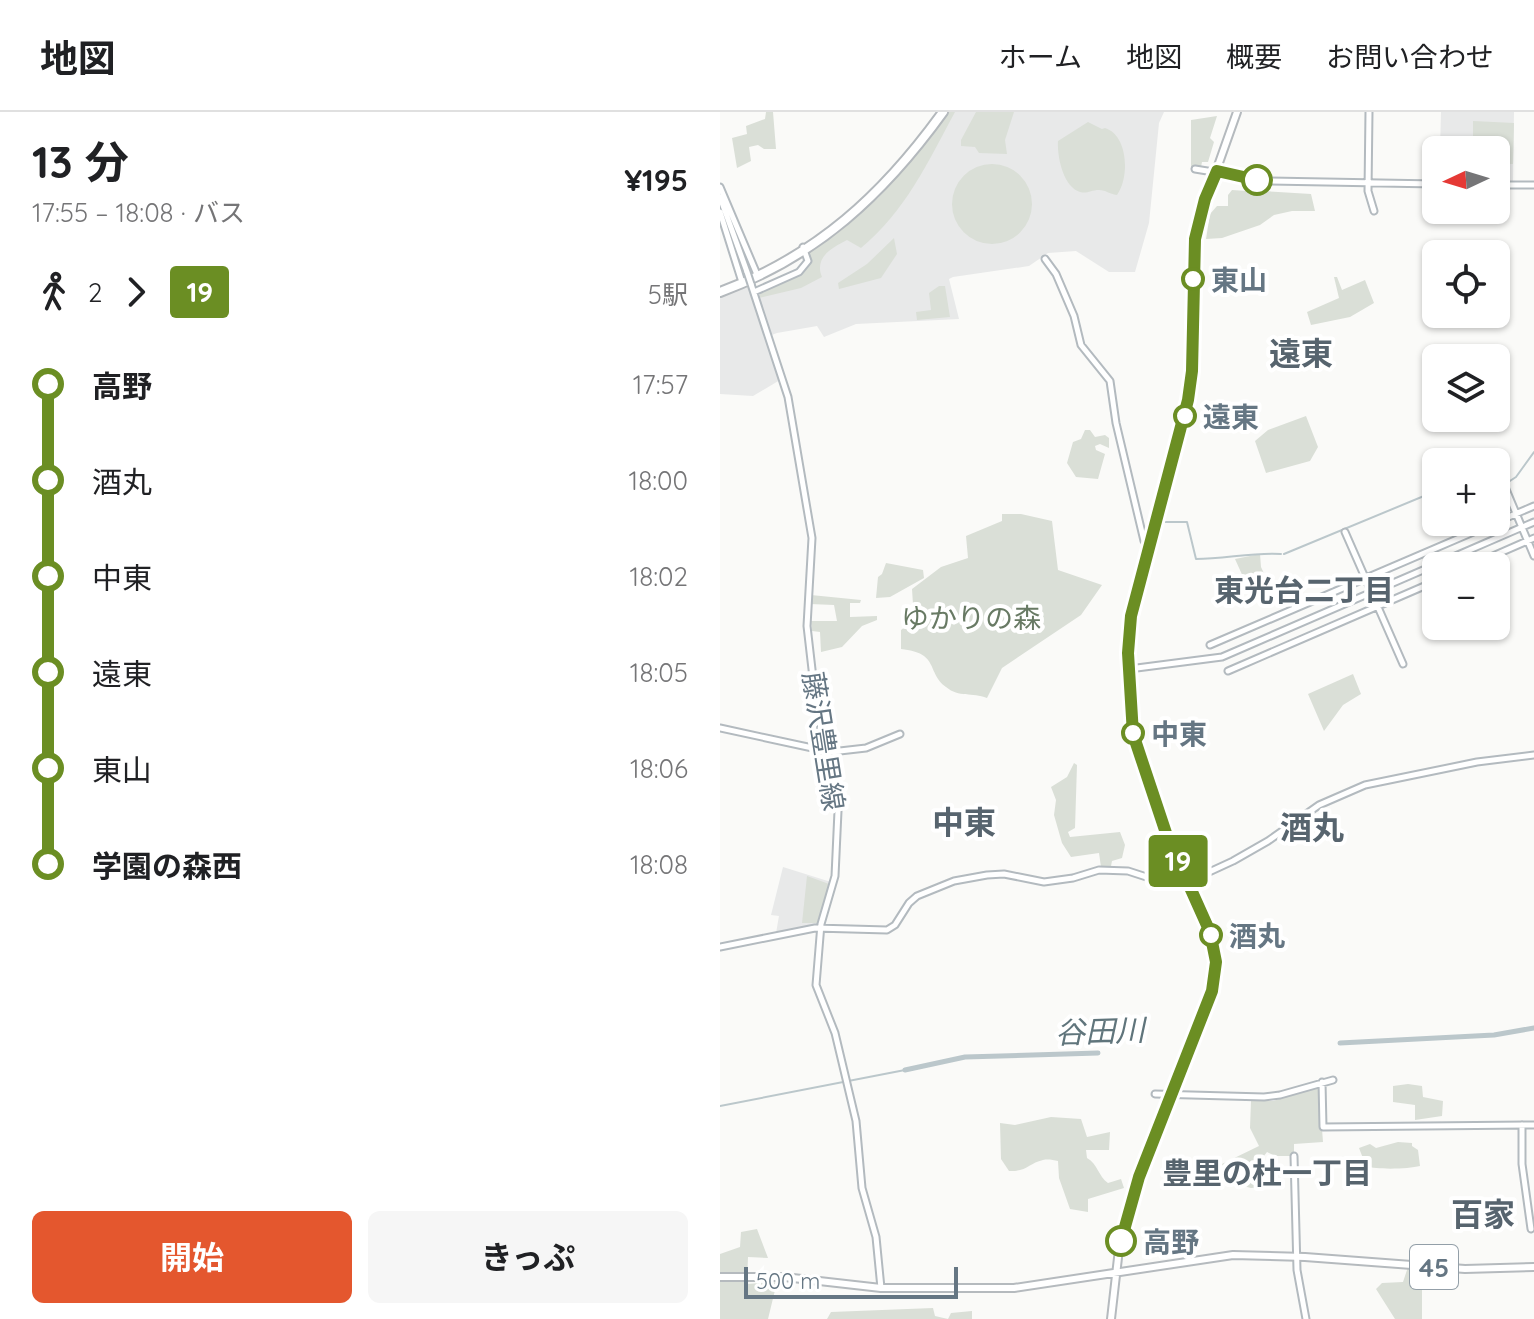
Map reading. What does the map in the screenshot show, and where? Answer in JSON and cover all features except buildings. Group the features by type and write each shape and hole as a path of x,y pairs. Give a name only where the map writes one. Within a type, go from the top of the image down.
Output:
{"highway":[{"path":"720,290 772,269 842,224 879,191 911,156 940,112"},
{"path":"720,290 804,249"}],"main road":[{"path":"1111,1319 1120,1245 1139,1177 1212,991 1216,962 1210,932 1167,836 1135,739 1131,718 1130,624 1188,400 1192,371 1194,246 1198,222 1226,147 1235,112"},
{"name":"45","path":"720,1277 784,1277 881,1288 1014,1288 1226,1255 1297,1256 1465,1269 1534,1267"}],"street":[{"path":"1369,112 1368,196 1374,211"},
{"path":"1195,169 1269,181 1422,184"},
{"path":"1510,185 1534,185"},
{"path":"720,187 748,274"},
{"name":"藤沢豊里線","path":"720,197 788,397 812,538 807,626 815,700 838,818 834,878 820,928 817,989 831,1022 856,1121 862,1188 876,1237 881,1288"},
{"path":"720,212 748,274"},
{"path":"755,296 802,271 808,261 804,249"},
{"path":"1045,259 1056,274 1074,316 1080,344 1110,381 1116,423 1142,522 1144,541 1150,546"},
{"path":"1510,499 1522,527 1531,539 1534,556"},
{"path":"1210,645 1534,506"},
{"path":"1129,669 1219,658 1534,522"},
{"path":"1345,532 1403,664"},
{"path":"1502,552 1531,539"},
{"path":"1228,671 1422,587"},
{"path":"720,728 826,752 866,748 900,734"},
{"path":"720,947 820,928 887,930 895,925 917,896 955,880 994,874 1044,882 1099,870 1118,870 1140,873 1172,885 1187,882 1245,854 1319,805 1365,785 1477,762 1534,755"},
{"path":"1155,1094 1272,1096 1333,1080"},
{"path":"1322,1082 1323,1127 1534,1125"},
{"path":"1522,1125 1522,1164 1531,1229"},
{"path":"1294,1156 1299,1289 1306,1319"},
{"path":"1534,1267 1534,1274"}],"shaded area":[{"path":"946,112 1164,112 1159,123 1149,223 1135,272 1109,272 1076,251 1048,253 1029,266 953,277 949,279 959,319 856,324 824,337 817,326 777,333 766,337 780,380 753,396 720,394 720,296 748,284 752,295 802,273 809,265 810,252 878,198 915,156"},
{"path":"1441,112 1514,112 1513,181 1510,181 1510,136 1440,136"},
{"path":"783,867 831,882 819,925 776,933 779,916 771,915"}],"green space":[{"path":"766,112 773,112 776,149 764,149 758,145 749,147 751,161 737,168 732,138 747,134 746,126 765,119"},
{"path":"947,112 955,112 925,168 877,234 861,248 847,240 830,250 820,264 822,277 801,288 759,298 761,291 800,274 806,268 810,252 878,198 915,157"},
{"path":"976,112 1014,112 1005,140 1007,154 979,153 975,147 961,146 961,140"},
{"path":"1217,116 1210,138 1214,142 1208,162 1202,162 1201,167 1191,167 1191,120"},
{"path":"1473,121 1514,123 1513,164 1510,164 1510,136 1473,136"},
{"path":"1088,122 1113,132 1122,148 1124,178 1117,195 1101,190 1080,192 1065,178 1058,141"},
{"path":"984,164 1000,164 1021,175 1032,196 1032,212 1021,233 1000,244 984,244 970,238 958,226 952,212 952,196 958,182 970,170"},
{"path":"1248,185 1257,186 1262,191 1311,194 1315,211 1274,215 1260,225 1222,238 1206,239 1210,214 1217,206 1228,206 1228,195 1232,190 1247,191"},
{"path":"894,238 897,254 881,278 839,289 838,283 867,264"},
{"path":"1334,277 1337,277 1342,290 1365,280 1374,303 1350,317 1311,325 1307,312 1339,298"},
{"path":"939,286 945,286 950,317 917,320 916,312 931,310 929,293"},
{"path":"1306,416 1318,447 1310,461 1266,473 1255,441 1268,430"},
{"path":"1085,430 1090,430 1095,437 1105,435 1109,438 1109,448 1100,444 1095,446 1096,450 1105,454 1098,479 1076,477 1067,463 1073,442 1081,439"},
{"name":"ゆかりの森","path":"1002,514 1021,514 1052,521 1058,570 1102,585 1081,615 1002,668 987,698 956,693 940,681 922,655 901,649 901,630 914,620 912,589 941,567 968,558 966,536 1002,521"},
{"path":"1260,554 1261,567 1268,582 1249,590 1235,559"},
{"path":"886,563 923,570 924,578 890,597 876,598 878,577"},
{"path":"811,595 861,600 860,603 850,603 850,617 877,616 877,620 862,626 842,647 821,652 820,632 812,631 811,621 837,621 834,605 810,604"},
{"path":"1353,674 1361,694 1343,705 1324,731 1308,694"},
{"path":"1074,763 1077,765 1075,828 1068,832 1070,837 1120,832 1125,845 1122,858 1112,861 1111,866 1101,867 1099,853 1071,857 1062,843 1054,815 1056,800 1051,787 1067,777"},
{"path":"807,876 829,884 817,923 802,923"},
{"path":"1393,1086 1422,1086 1423,1097 1443,1101 1442,1116 1415,1120 1415,1105 1393,1102"},
{"path":"1319,1089 1323,1142 1294,1144 1294,1156 1275,1156 1267,1152 1260,1161 1264,1166 1273,1164 1274,1177 1265,1183 1265,1187 1251,1188 1232,1183 1222,1164 1259,1146 1250,1128 1251,1101 1273,1101"},
{"path":"1051,1117 1081,1119 1087,1137 1110,1132 1109,1150 1086,1150 1087,1158 1108,1183 1121,1179 1124,1188 1088,1199 1088,1212 1070,1209 1059,1178 1058,1161 1038,1161 1020,1170 1009,1171 1001,1159 1000,1123 1015,1125"},
{"path":"1398,1142 1412,1143 1418,1150 1420,1166 1393,1169 1366,1166 1359,1148 1370,1144 1376,1148"},
{"path":"757,1229 768,1258 748,1257 747,1284 777,1282 768,1319 720,1319 720,1254 740,1247 741,1232"},
{"path":"1409,1264 1415,1264 1422,1276 1422,1319 1395,1319 1376,1289 1382,1283 1403,1282"},
{"path":"933,1308 935,1316 948,1319 827,1319 831,1312"},
{"path":"972,1311 972,1319 948,1319 951,1313"}],"waterway":[{"path":"1510,481 1534,452"},
{"path":"1284,554 1422,497"},
{"path":"1160,522 1187,522 1196,559 1281,554"},
{"name":"谷田川","path":"1340,1043 1494,1035 1534,1028"},
{"name":"谷田川","path":"905,1070 965,1057 1098,1053"},
{"name":"谷田川","path":"720,1106 905,1070"}],"bus line":[{"name":"19","path":"1121,1241 1139,1177 1212,991 1216,962 1210,932 1167,836 1135,739 1129,701 1130,624 1188,400 1192,371 1193,260 1200,216 1217,171 1257,180"}],"place":[{"name":"東山","path":"1193,279"},
{"name":"遠東","path":"1185,416"},
{"name":"中東","path":"1133,733"},
{"name":"酒丸","path":"1211,935"},
{"name":"高野","path":"1121,1241"}],"district":[{"name":"遠東","path":"1301,353"},
{"name":"東光台二丁目","path":"1304,590"},
{"name":"中東","path":"964,822"},
{"name":"酒丸","path":"1312,827"},
{"name":"豊里の杜一丁目","path":"1267,1173"},
{"name":"百家","path":"1483,1214"}]}
